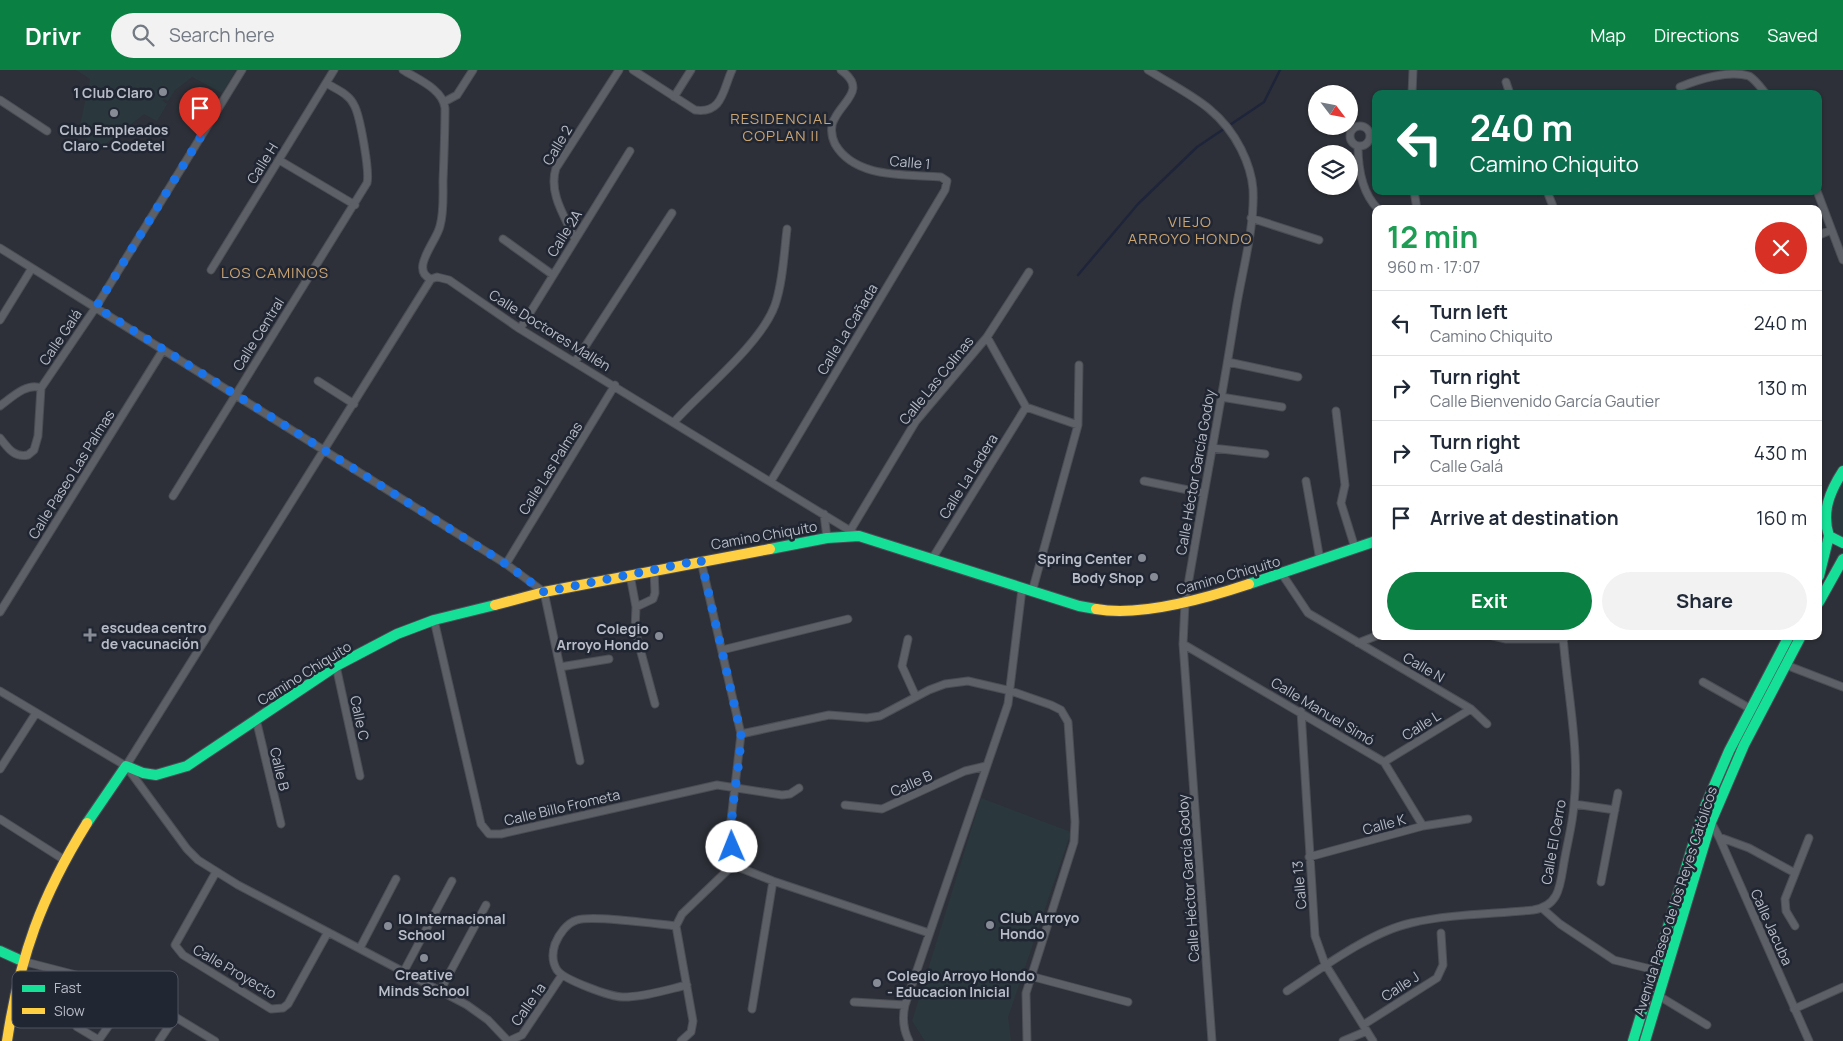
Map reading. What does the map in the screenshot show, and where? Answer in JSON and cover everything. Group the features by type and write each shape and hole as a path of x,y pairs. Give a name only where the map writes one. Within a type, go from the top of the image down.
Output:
{"main road":[{"path":"1822,569 1824,565 1826,507 1843,471"},
{"path":"1825,531 1843,543"},
{"name":"Camino Chiquito","path":"126,766 143,774 161,776 187,766 336,666 397,634 434,620 544,592 701,560 854,533 1079,606 1111,612 1185,603 1282,574 1372,542"},
{"path":"1822,597 1843,559"},
{"name":"Avenida Paseo de los Reyes Católicos","path":"1645,1041 1711,822 1751,709 1787,640"},
{"name":"Avenida Paseo de los Reyes Católicos","path":"1633,1041 1704,808 1739,743 1799,640"},
{"path":"20,971 22,960 46,899 66,861 112,784 126,766"},
{"path":"0,951 22,960"},
{"path":"1642,1013 1653,1015"},
{"path":"7,1041 12,1014"}],"street":[{"name":"Calle Galá","path":"41,388 96,307 242,70"},
{"name":"Calle H","path":"211,270 334,70"},
{"path":"126,766 431,279 423,274 421,268 423,260 435,241 442,221 444,102 436,91 403,70"},
{"path":"444,102 457,95 473,70"},
{"name":"Calle 2","path":"575,240 553,191 552,179 556,168 620,70"},
{"path":"633,70 695,110 706,111 713,108 722,96 732,70"},
{"path":"674,97 691,70"},
{"name":"Calle 1","path":"841,70 847,74 853,85 852,97 835,118 831,131 833,141 841,153 861,166 892,174 941,176 947,181 945,190"},
{"name":"Calle Héctor García Godoy","path":"1148,70 1213,110 1230,130 1242,150 1250,170 1253,189 1251,218 1228,362 1203,493 1185,603 1183,644 1212,1041"},
{"path":"1412,90 1413,70"},
{"path":"1680,87 1716,74 1739,72 1754,79 1763,90"},
{"path":"1506,82 1509,90"},
{"name":"Calle Central","path":"173,496 355,205 369,177 357,112 350,99 326,83"},
{"path":"0,100 47,131"},
{"path":"1358,146 1361,176 1370,202 1373,205"},
{"name":"Calle 2A","path":"520,329 630,151"},
{"path":"279,160 355,205"},
{"name":"Calle La Cañada","path":"771,481 945,190"},
{"path":"1822,206 1843,260"},
{"path":"576,362 672,213"},
{"path":"1251,218 1319,240"},
{"path":"675,421 745,348 770,314 775,305 787,229"},
{"path":"1822,234 1830,230"},
{"path":"503,239 553,275"},
{"path":"0,248 506,564 544,592 580,761"},
{"path":"0,320 32,268"},
{"name":"Calle Las Colinas","path":"854,533 916,421 987,337 1029,272"},
{"name":"Calle Doctores Mallén","path":"431,279 436,277 449,280 520,329 675,421 854,533"},
{"path":"987,337 1026,407 1078,425"},
{"name":"Calle Paseo Las Palmas","path":"0,612 163,350"},
{"path":"1228,362 1298,377"},
{"path":"909,1041 905,1034 902,1017 905,1005 1011,691 1027,590 1078,425 1079,365"},
{"path":"318,382 354,404"},
{"name":"Calle Las Palmas","path":"506,564 616,385"},
{"path":"0,406 27,388 36,386 41,388 38,436 34,450 28,455 17,456 12,453 0,438"},
{"path":"1221,398 1282,407"},
{"name":"Calle La Ladera","path":"932,559 1026,407"},
{"path":"1336,411 1345,485 1341,503 1355,548"},
{"path":"1212,448 1265,454"},
{"path":"1144,481 1203,493"},
{"path":"1306,481 1320,560"},
{"path":"824,514 827,538"},
{"path":"701,560 741,734 730,829 733,865"},
{"path":"636,607 653,599 654,570"},
{"name":"Calle N","path":"1282,574 1308,613 1470,709 1487,724"},
{"path":"630,575 636,607 635,630 655,704"},
{"path":"722,650 848,619"},
{"name":"Calle Billo Frometa","path":"434,620 481,824 489,834 501,834 717,785 782,794 790,794 799,788"},
{"path":"1358,643 1372,638"},
{"path":"908,639 902,666 916,697"},
{"name":"Calle El Cerro","path":"1543,909 1551,904 1560,885 1574,804 1575,771 1564,640"},
{"name":"Calle Manuel Simó","path":"1183,644 1301,711 1384,762 1423,826"},
{"path":"560,667 609,659"},
{"path":"1786,665 1843,688"},
{"name":"Calle C","path":"336,666 360,776"},
{"path":"741,734 829,715 868,718 880,716 945,684 968,681 1011,691 1051,705 1066,716 1074,812 1074,842 1030,976 1024,1008 1027,1041"},
{"path":"1702,682 1751,709"},
{"path":"0,690 126,766 187,849 198,860 216,872 328,932 441,989 480,1013 509,1041"},
{"name":"Calle L","path":"1384,762 1470,709"},
{"name":"Calle 13","path":"1301,711 1315,936 1325,964 1373,1041"},
{"path":"0,769 36,713"},
{"name":"Calle B","path":"256,719 281,824"},
{"name":"Calle B","path":"845,805 882,809 965,771 986,766"},
{"path":"1602,882 1618,794"},
{"path":"1574,804 1615,810"},
{"name":"Calle Jacuba","path":"1704,808 1719,836 1809,1041"},
{"path":"0,819 66,861"},
{"name":"Calle K","path":"1309,857 1423,826 1468,819"},
{"path":"1719,836 1748,848 1795,872"},
{"path":"1795,926 1786,911 1786,900 1809,838"},
{"path":"733,865 773,881 929,933"},
{"path":"681,1041 691,1032 693,1025 676,926 682,914 733,865"},
{"name":"Calle Proyecto","path":"216,872 175,944 183,955 271,1009 283,1008 288,1004 328,932"},
{"path":"360,948 396,879"},
{"path":"404,970 452,881"},
{"path":"752,1009 773,881"},
{"path":"441,989 486,906"},
{"path":"1288,991 1325,964 1384,933 1409,923 1543,909 1560,924 1614,960 1654,970"},
{"path":"676,926 586,919 574,920 559,936 553,953 556,968 562,975 608,994 622,997 687,986"},
{"name":"Calle J","path":"1344,1041 1437,978 1443,965 1441,933"},
{"path":"22,960 62,971"},
{"name":"Calle 1a","path":"509,1041 522,1035 562,975"},
{"path":"1030,976 1128,1002"},
{"path":"1794,1009 1843,987"},
{"path":"1659,996 1707,1025"},
{"path":"854,1002 905,1005"},
{"path":"178,1018 215,1041"},
{"path":"79,1028 99,1040 107,1028"},
{"path":"159,1041 167,1028"}],"shaded area":[{"name":"Club Empleados Claro - Codetel","path":"76,70 236,70 222,93 192,77 175,90 168,101 162,100 167,104 157,121 144,114 100,148 78,134 90,79"},
{"path":"1843,480 1843,536 1832,525 1831,510"},
{"name":"Club Arroyo Hondo","path":"981,798 1071,832 1008,1017 1011,1041 925,1041 912,1021"}],"waterway":[{"path":"1078,275 1138,204 1197,147 1264,102 1280,70"}],"traffic: fast":[{"path":"1843,471 1834,486 1826,510 1829,536 1843,543"},
{"path":"770,549 827,538 859,536 1079,606 1096,609"},
{"path":"1822,564 1829,536"},
{"path":"1249,584 1372,542"},
{"path":"1822,597 1843,559"},
{"path":"87,823 126,766 143,773 156,775 187,766 336,666 397,634 434,620 495,605"},
{"path":"1633,1041 1704,809 1729,751 1787,640"},
{"path":"1645,1041 1711,822 1744,745 1799,640"},
{"path":"0,951 22,961"}],"traffic: slow":[{"path":"495,605 544,592 770,549"},
{"path":"1096,609 1113,611 1173,605 1249,584"},
{"path":"22,971 45,902 57,876 87,823"},
{"path":"7,1041 12,1010"}],"place":[{"name":"1 Club Claro","path":"163,92"},
{"name":"Club Empleados Claro - Codetel","path":"114,113"},
{"name":"Spring Center","path":"1142,558"},
{"name":"Body Shop","path":"1154,577"},
{"name":"escudea centro de vacunación","path":"90,635"},
{"name":"Colegio Arroyo Hondo","path":"659,636"},
{"name":"Club Arroyo Hondo","path":"990,925"},
{"name":"IQ Internacional School","path":"388,926"},
{"name":"Creative Minds School","path":"424,958"},
{"name":"Colegio Arroyo Hondo - Educacion Inicial","path":"877,983"}],"district":[{"name":"RESIDENCIAL COPLAN II","path":"781,126"},
{"name":"VIEJO ARROYO HONDO","path":"1190,230"},
{"name":"LOS CAMINOS","path":"275,272"}],"route":[{"path":"200,138 96,307 506,564 544,592 701,560 741,734 730,829 732,847"}]}
